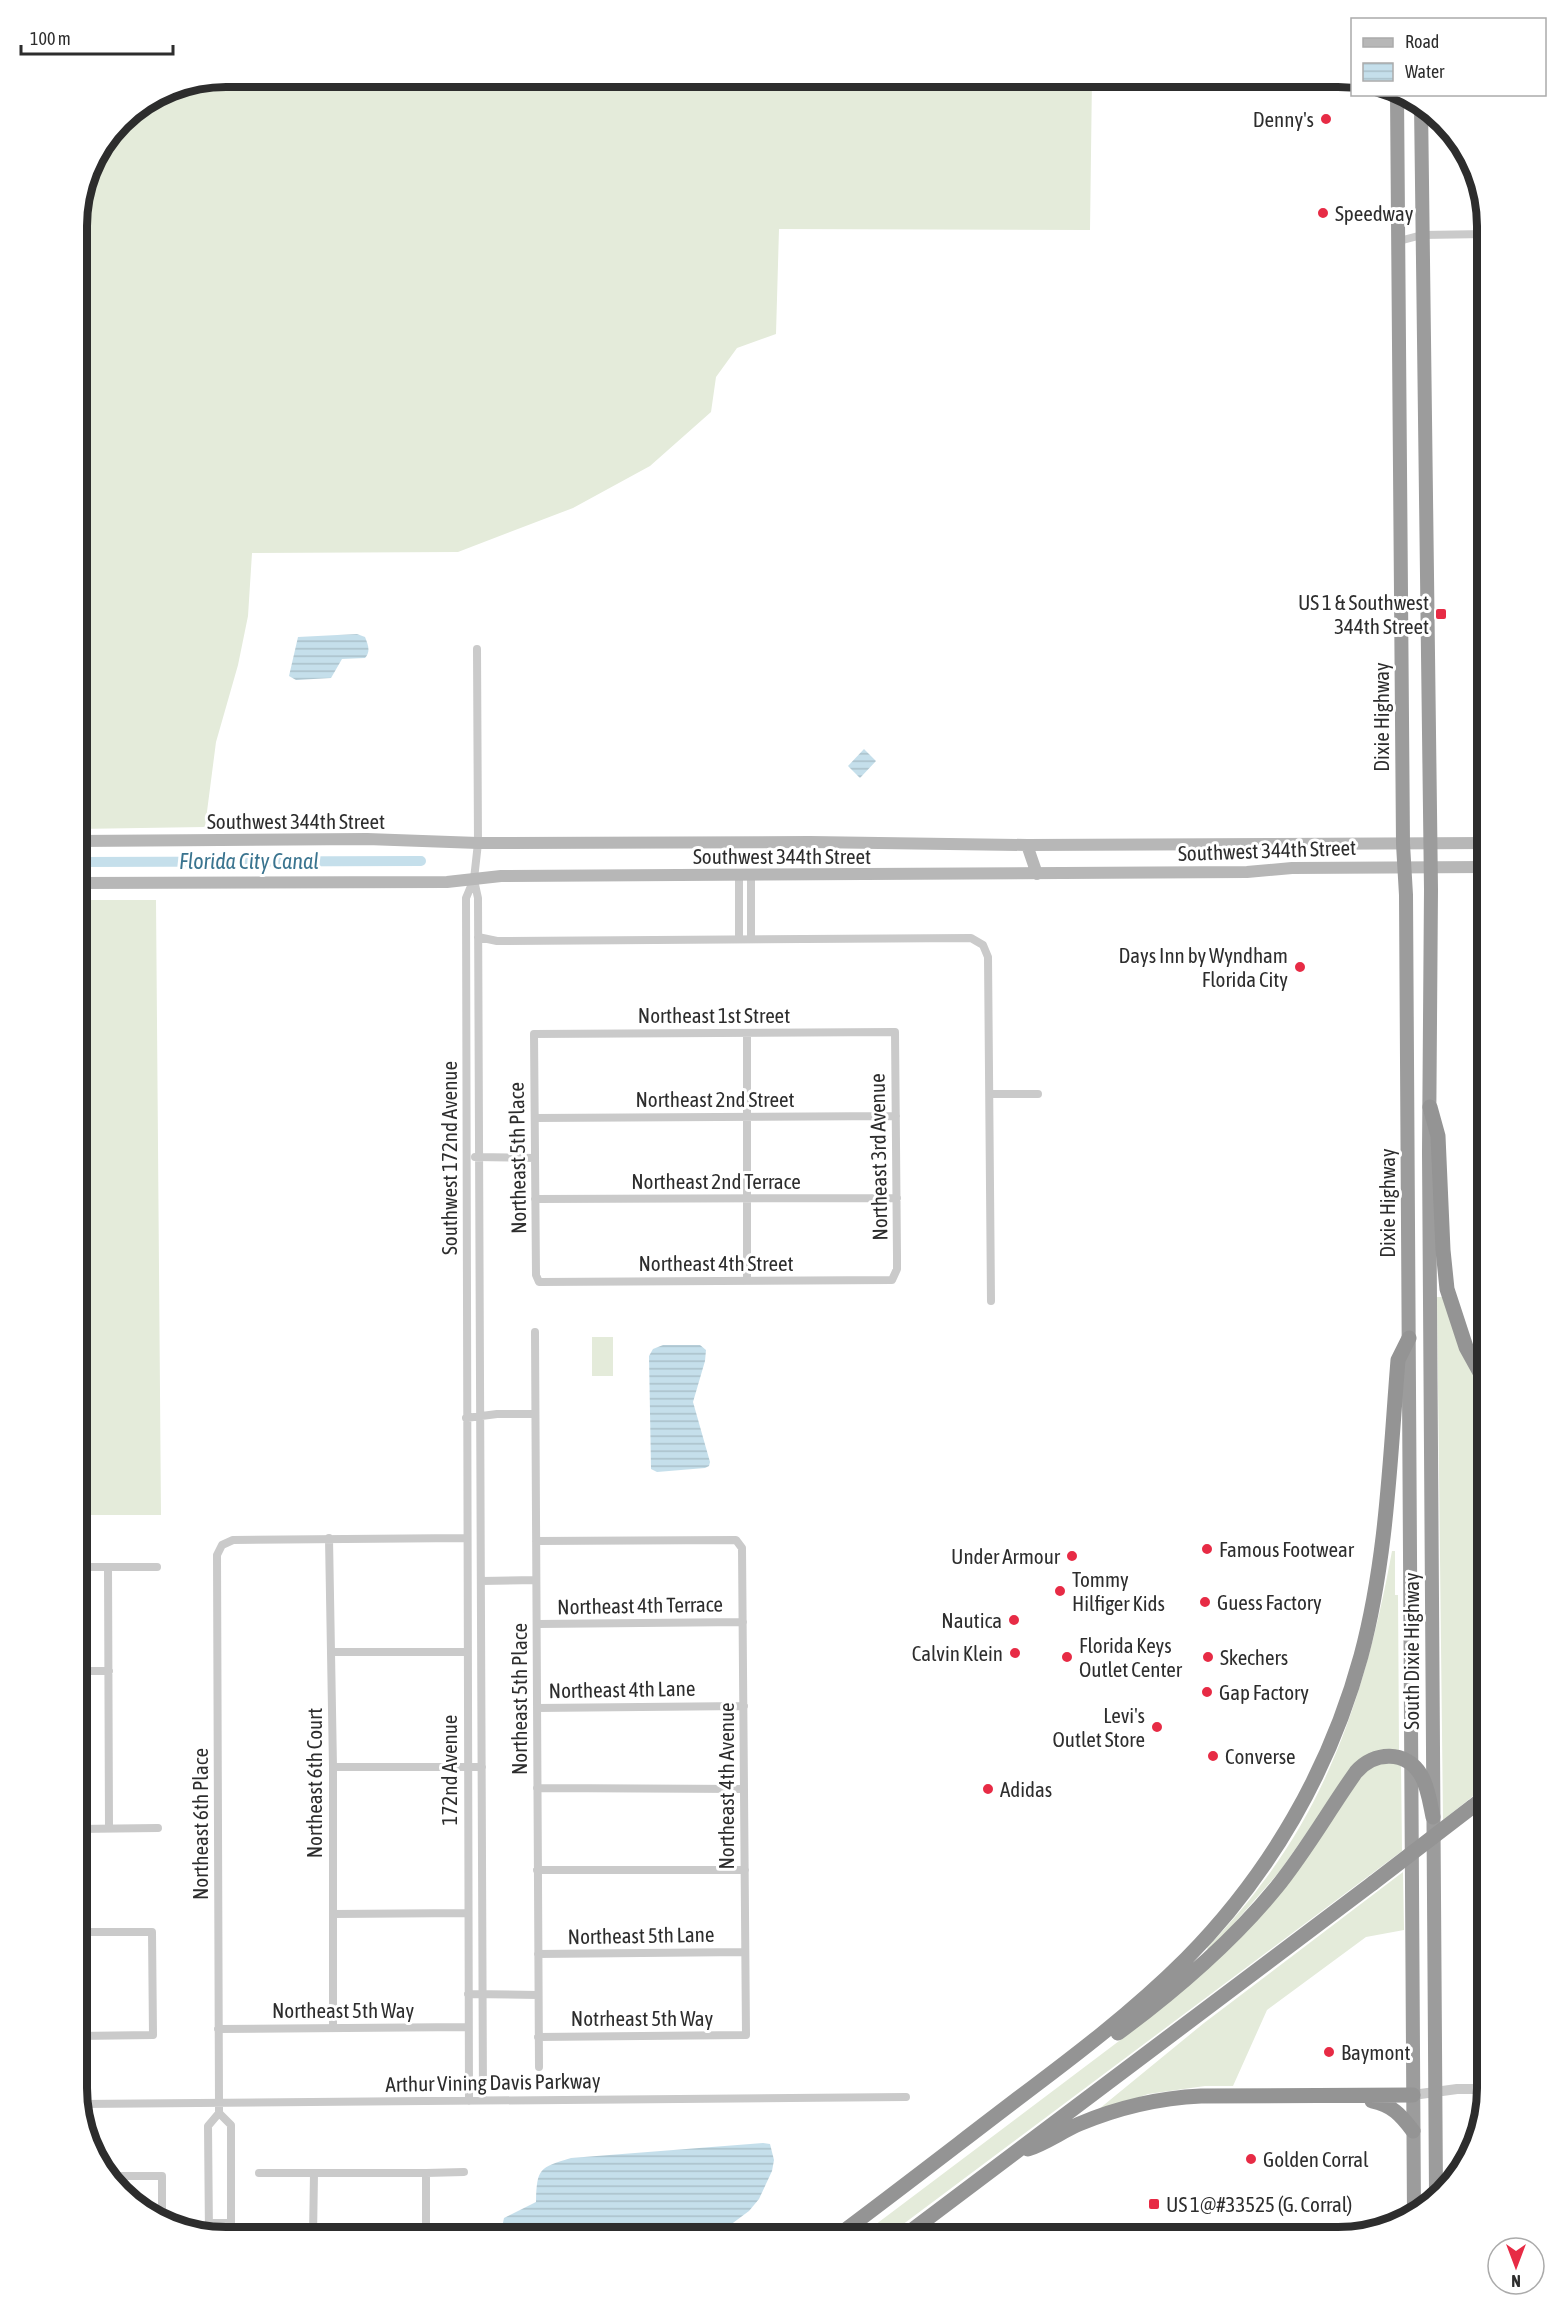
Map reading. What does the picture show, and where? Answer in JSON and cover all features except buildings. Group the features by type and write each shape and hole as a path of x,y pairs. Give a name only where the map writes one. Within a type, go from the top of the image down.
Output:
{"highway":[{"name":"Dixie Highway","path":"1397,101 1402,844 1406,895 1409,1338"},
{"path":"1421,115 1431,867 1430,1107 1438,1136 1443,1256 1447,1289 1461,1336 1477,1365"},
{"name":"South Dixie Highway","path":"1430,1107 1436,2186"},
{"path":"849,2227 1073,2056 1144,1998 1217,1925 1258,1874 1279,1843 1299,1811 1324,1760 1351,1690 1370,1618 1382,1549 1398,1360 1409,1338"},
{"name":"South Dixie Highway","path":"1409,1338 1414,2204"},
{"path":"1073,2056 1103,2044 1177,1988 1216,1952 1256,1911 1286,1874 1361,1766 1372,1759 1385,1756 1399,1758 1411,1764 1425,1782 1433,1817"},
{"path":"916,2227 1477,1803"},
{"path":"1008,2157 1041,2145 1089,2120 1159,2100 1201,2096 1413,2095"},
{"path":"1357,2097 1392,2107 1413,2131"}],"main road":[{"name":"Southwest 344th Street","path":"87,841 367,839 478,843 810,842 1028,845 1477,843"},
{"path":"1028,845 1037,874"},
{"path":"1021,874 1028,845"},
{"name":"Southwest 344th Street","path":"87,883 447,882 501,876 1037,874 1247,872 1281,868 1404,866 1477,867"}],"street":[{"path":"1399,241 1422,235 1477,234"},
{"name":"Southwest 172nd Avenue","path":"466,1439 468,1307 466,898 474,879 478,843 477,649"},
{"path":"739,939 745,875"},
{"path":"745,875 751,939"},
{"name":"Southwest 172nd Avenue","path":"474,879 478,898 481,1438"},
{"path":"478,937 497,941 971,938 977,941 987,950 988,957 991,1300"},
{"name":"Northeast 1st Street","path":"534,1034 895,1032"},
{"name":"Northeast 3rd Avenue","path":"892,1280 897,1269 895,1032"},
{"path":"747,1033 747,1280"},
{"name":"Northeast 5th Place","path":"534,1034 536,1275 539,1282"},
{"path":"990,1094 1038,1094"},
{"name":"Northeast 2nd Street","path":"535,1118 896,1116"},
{"path":"467,1157 535,1158"},
{"name":"Northeast 2nd Terrace","path":"535,1199 897,1198"},
{"name":"Northeast 4th Street","path":"539,1282 892,1280"},
{"name":"Northeast 5th Place","path":"535,1332 538,1624 538,2067"},
{"path":"466,1418 480,1415 535,1414"},
{"name":"172nd Avenue","path":"481,1438 483,2100"},
{"name":"172nd Avenue","path":"466,1439 469,2101"},
{"path":"329,1538 466,1538"},
{"name":"Northeast 6th Place","path":"219,2108 217,1555 222,1545 233,1540 329,1538"},
{"name":"Northeast 6th Court","path":"329,1538 333,1767 333,2028"},
{"name":"Northeast 4th Avenue","path":"536,1541 736,1540 742,1548 746,2035"},
{"path":"87,1567 157,1566"},
{"path":"108,1567 109,1828"},
{"path":"482,1581 536,1580"},
{"name":"Northeast 4th Terrace","path":"538,1624 743,1622"},
{"path":"331,1652 467,1652"},
{"path":"87,1671 109,1671"},
{"name":"Northeast 4th Lane","path":"537,1708 744,1706"},
{"path":"333,1767 482,1767"},
{"path":"537,1788 744,1789"},
{"path":"87,1828 158,1828"},
{"path":"537,1870 745,1870"},
{"path":"333,1914 468,1913"},
{"path":"87,1932 152,1932 153,2036 87,2036"},
{"name":"Northeast 5th Lane","path":"538,1954 745,1952"},
{"path":"468,1994 538,1995"},
{"name":"Northeast 5th Way","path":"218,2029 468,2027"},
{"name":"Notrheast 5th Way","path":"538,2037 746,2035"},
{"path":"1413,2095 1457,2089 1477,2089"},
{"name":"Arthur Vining Davis Parkway","path":"88,2104 219,2108 483,2100 906,2097"},
{"path":"231,2223 209,2223 208,2126 219,2108 231,2125 231,2223 231,2227"},
{"path":"259,2173 464,2172"},
{"path":"313,2227 314,2173"},
{"path":"426,2173 426,2227"},
{"path":"118,2176 162,2176 162,2211"}],"green space":[{"path":"226,87 1092,87 1090,230 779,229 776,334 737,348 716,377 711,412 650,466 573,508 458,552 252,553 248,616 238,665 216,742 205,827 87,829 87,217 92,190 101,165 121,134 134,121 156,106 181,94"},
{"path":"87,900 156,900 161,1515 87,1515"},
{"path":"1437,1297 1444,1297 1477,1374 1477,1793 1443,1820"},
{"path":"592,1337 613,1337 613,1376 592,1376"},
{"path":"1392,1551 1395,1551 1395,1595 1398,1595 1399,1752 1373,1752 1357,1761 1280,1871 1210,1951 1207,1948 1248,1902 1287,1848 1310,1809 1329,1769 1361,1684"},
{"path":"1401,1763 1402,1851 899,2227 872,2227 1123,2038 1184,1987 1370,1764"},
{"path":"1403,1872 1404,1930 1366,1937 1267,2010 1233,2086 1205,2086 1148,2094 1100,2111 1099,2109 1204,2023"}],"water":[{"path":"357,634 365,637 367,643 368,650 365,658 342,659 331,678 296,680 289,676 298,637"},
{"path":"864,749 876,761 860,778 848,766"},
{"path":"663,1345 700,1345 706,1350 693,1402 710,1462 705,1468 657,1472 651,1469 649,1356 653,1349"},
{"path":"763,2143 770,2144 774,2160 772,2171 759,2199 749,2211 727,2227 502,2227 504,2218 536,2202 537,2182 542,2171 552,2164 571,2158"}],"waterway":[{"name":"Florida City Canal","path":"87,862 421,861"}],"place":[{"name":"Denny's","path":"1326,119"},
{"name":"Speedway","path":"1323,213"},
{"name":"US 1 & Southwest 344th Street","path":"1441,614"},
{"name":"Days Inn by Wyndham Florida City","path":"1300,967"},
{"name":"Famous Footwear","path":"1207,1549"},
{"name":"Under Armour","path":"1072,1556"},
{"name":"Tommy Hilfiger Kids","path":"1060,1591"},
{"name":"Guess Factory","path":"1205,1602"},
{"name":"Nautica","path":"1014,1620"},
{"name":"Calvin Klein","path":"1015,1653"},
{"name":"Florida Keys Outlet Center","path":"1067,1657"},
{"name":"Skechers","path":"1208,1657"},
{"name":"Gap Factory","path":"1207,1692"},
{"name":"Levi's Outlet Store","path":"1157,1727"},
{"name":"Converse","path":"1213,1756"},
{"name":"Adidas","path":"988,1789"},
{"name":"Baymont","path":"1329,2052"},
{"name":"Golden Corral","path":"1251,2159"},
{"name":"US 1@#33525 (G. Corral)","path":"1154,2204"}]}
